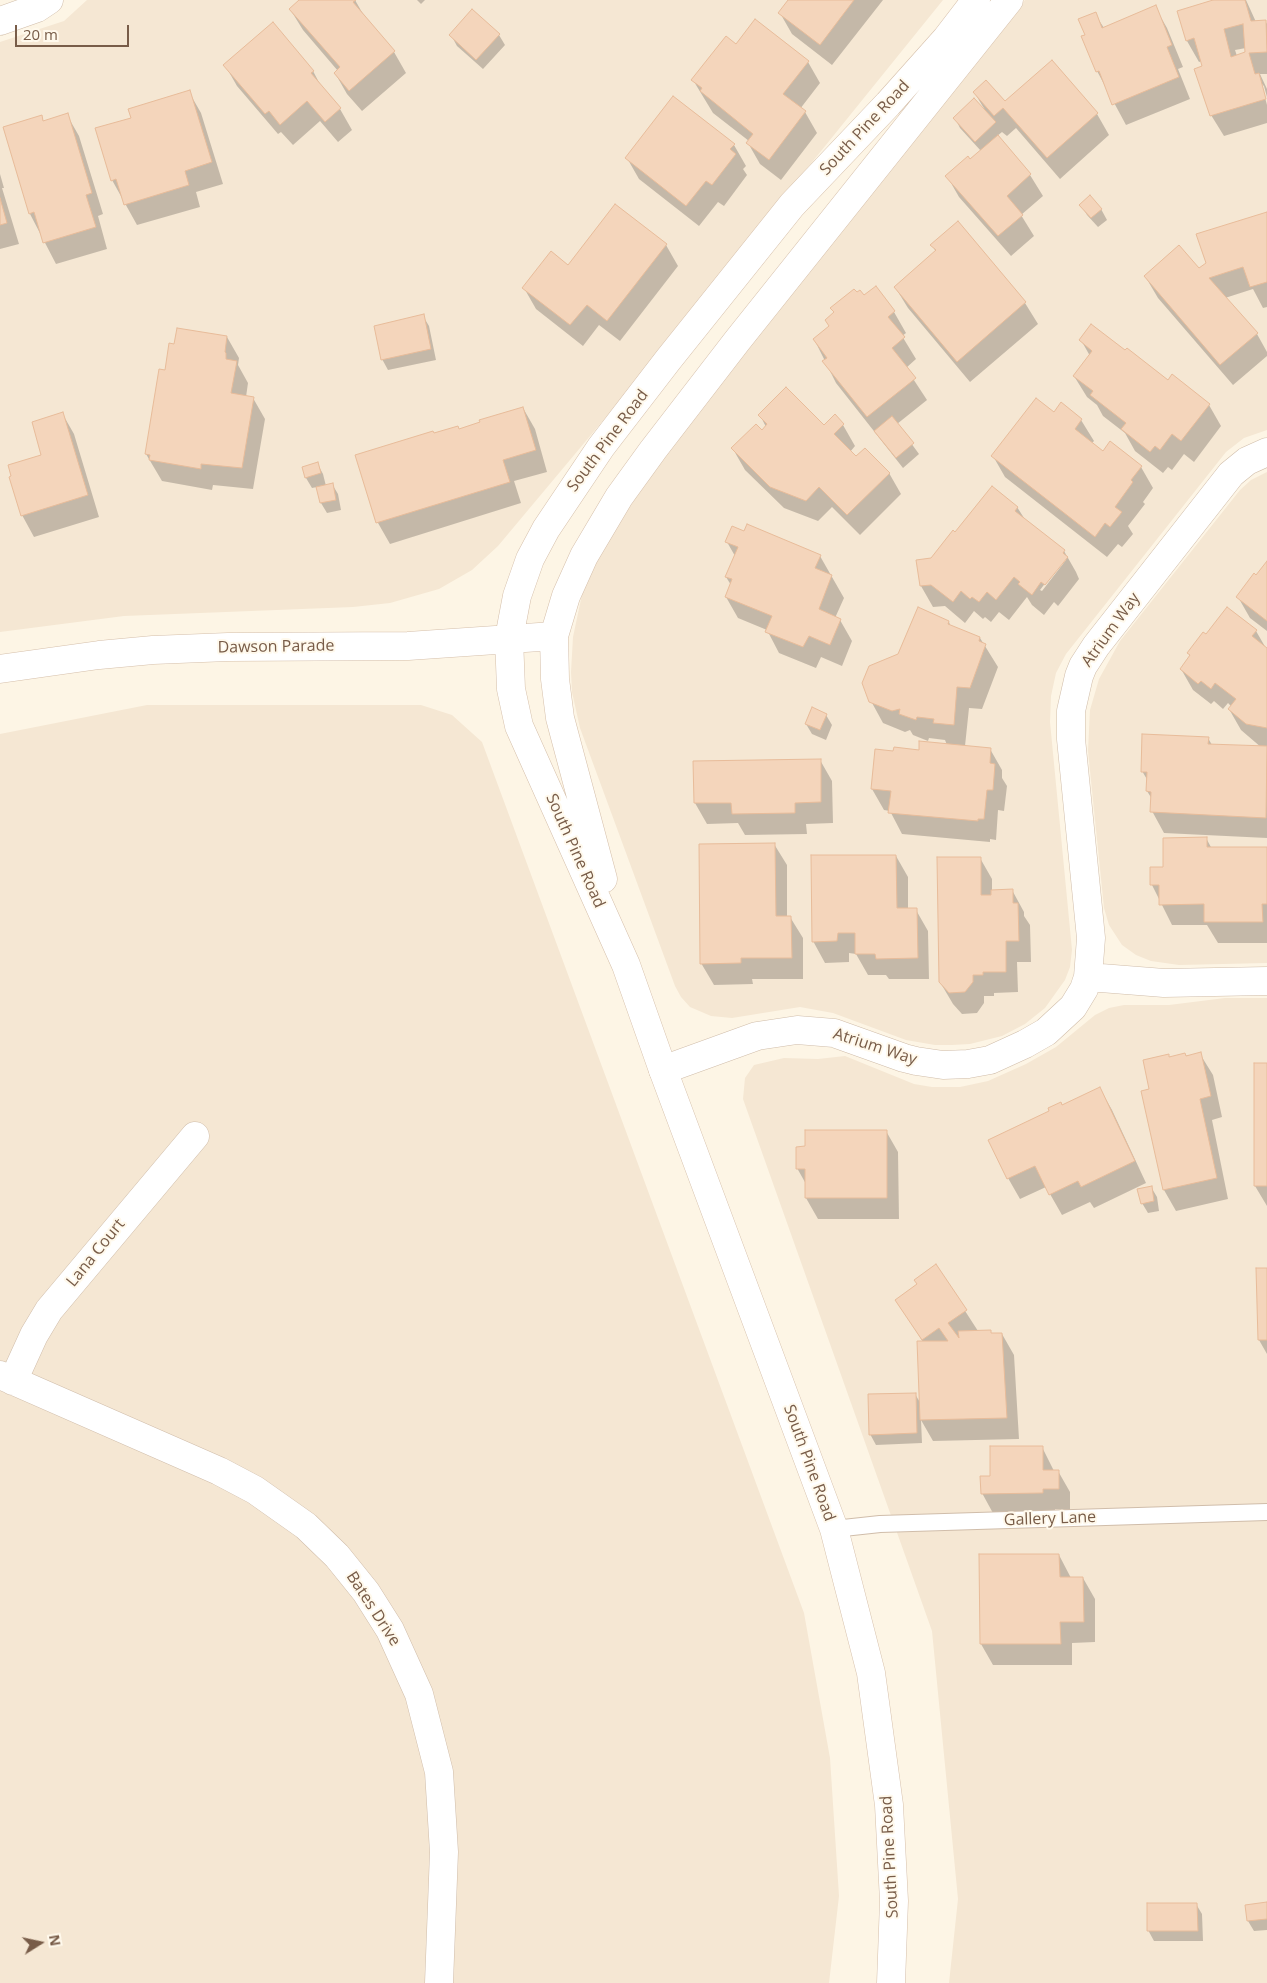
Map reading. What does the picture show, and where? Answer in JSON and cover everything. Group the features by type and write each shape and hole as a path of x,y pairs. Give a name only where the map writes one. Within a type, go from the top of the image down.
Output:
{"street":[{"path":"0,21 38,8 49,0"},
{"name":"South Pine Road","path":"626,965 519,726 511,689 509,638 517,596 530,559 566,496 668,360 792,205 888,104 946,39 976,0"},
{"name":"South Pine Road","path":"891,1983 894,1901 889,1805 871,1673 834,1530 663,1070 626,965 560,718 555,679 554,636 566,596 584,556 619,497 652,450 736,340 1008,0"},
{"name":"Atrium Way","path":"663,1070 757,1036 797,1030 834,1033 916,1061 943,1064 979,1062 1014,1050 1050,1028 1073,1007 1084,989 1088,977 1091,938 1070,724 1073,699 1079,676 1096,646 1231,474 1248,461 1267,452"},
{"name":"Dawson Parade","path":"0,669 99,655 177,648 408,646 554,636"},
{"path":"1088,977 1153,982 1267,982"},
{"name":"Lana Court","path":"6,1378 49,1310 195,1136"},
{"name":"Bates Drive","path":"6,1378 219,1471 255,1490 289,1513 311,1531 337,1556 366,1592 390,1630 419,1694 439,1772 444,1852 439,1983"}],"lane":[{"name":"Gallery Lane","path":"834,1530 880,1524 1267,1512"}],"shaded area":[{"path":"87,0 943,0 616,405 498,546 472,570 439,589 390,603 353,607 124,616 0,632 0,42 64,21"},
{"path":"1025,0 1267,0 1267,430 1244,438 1226,452 1066,654 1056,673 1051,696 1050,722 1072,950 1070,967 1065,980 1045,1008 1025,1024 1002,1036 970,1044 952,1045 935,1045 906,1040 833,1013 800,1007 732,1018 711,1016 690,1007 681,997 675,986 580,728 572,692 571,672 573,637 584,585 599,554 656,464 911,139"},
{"path":"1267,472 1267,963 1179,965 1151,961 1136,955 1122,945 1109,925 1104,908 1088,751 1090,710 1099,679 1120,641 1240,490 1251,480"},
{"path":"147,705 421,705 452,715 482,742 804,1613 830,1758 839,1896 829,1983 0,1983 0,734"},
{"path":"1225,998 1267,998 1267,1983 949,1983 958,1899 932,1631 743,1099 745,1078 754,1065 784,1058 818,1059 845,1056 914,1084 932,1087 960,1087 988,1081 1026,1064 1056,1047 1095,1015 1109,1008 1124,1005 1169,1005"}],"building":[{"path":"299,0 356,0 353,2 395,51 349,91 334,73 340,67 289,9"},
{"path":"788,0 854,0 820,45 778,13"},
{"path":"1213,0 1245,0 1251,21 1266,20 1267,52 1249,53 1255,74 1259,73 1266,99 1210,116 1194,69 1202,66 1194,38 1186,41 1177,11","holes":["1243,24 1245,52 1231,57 1224,29"]},
{"path":"1156,5 1172,45 1167,47 1179,77 1112,105 1099,71 1096,72 1081,36 1085,35 1078,19 1096,12 1102,28"},
{"path":"472,9 500,34 476,60 449,35"},
{"path":"755,19 809,61 783,94 806,111 769,160 746,143 753,134 700,91 702,88 691,80 726,36 736,44"},
{"path":"273,22 314,71 311,73 341,108 325,122 307,101 280,125 269,111 265,114 223,65"},
{"path":"1052,60 1098,113 1047,158 1003,108 994,116 973,92 986,80 1005,101"},
{"path":"190,90 212,162 185,171 189,185 124,205 116,179 111,181 95,128 131,118 128,109"},
{"path":"673,96 735,144 730,149 736,154 712,185 706,181 686,206 625,158"},
{"path":"974,98 996,122 975,142 953,118"},
{"path":"68,113 92,193 86,195 96,227 43,243 34,212 29,214 3,127 42,115 43,121"},
{"path":"998,135 1031,174 1007,196 1023,215 998,236 945,176 968,156 970,159"},
{"path":"1090,195 1102,209 1091,218 1079,205"},
{"path":"0,198 7,223 0,225"},
{"path":"615,204 667,244 607,321 587,305 570,325 522,288 551,251 568,265"},
{"path":"1267,212 1267,282 1250,287 1243,267 1209,278 1258,333 1220,365 1144,276 1179,245 1199,268 1206,263 1196,234"},
{"path":"958,221 1026,302 957,362 894,287 936,250 930,245"},
{"path":"876,286 895,311 888,317 905,337 892,348 916,378 867,417 822,361 827,358 813,339 829,326 825,320 834,312 830,308 854,289 857,292 860,290 864,295"},
{"path":"424,314 431,349 381,360 374,326"},
{"path":"1091,324 1125,350 1127,348 1168,380 1172,374 1210,404 1181,441 1172,434 1160,450 1155,446 1150,452 1121,429 1126,423 1090,395 1093,391 1073,376 1092,351 1079,340"},
{"path":"177,328 227,336 226,359 237,361 231,393 254,397 242,468 201,464 201,469 149,460 150,455 145,454 159,369 165,370 169,343 174,344"},
{"path":"786,387 824,425 835,414 844,424 834,434 856,456 865,448 890,473 847,515 819,487 806,501 770,487 731,448 756,424 762,430 767,424 758,415"},
{"path":"1036,398 1054,412 1061,402 1082,419 1075,429 1103,451 1110,441 1142,466 1115,507 1122,512 1110,527 1105,523 1095,537 991,456"},
{"path":"523,407 536,450 503,460 510,482 376,523 355,455 433,431 434,433 458,426 459,429 480,422 479,420"},
{"path":"63,412 88,495 21,516 9,477 11,476 8,465 41,455 32,422"},
{"path":"892,416 914,443 896,458 874,431"},
{"path":"318,462 321,473 305,478 302,467"},
{"path":"333,483 336,500 320,503 316,487"},
{"path":"992,486 1018,507 1015,511 1065,550 1063,553 1068,557 1045,585 1041,582 1032,595 1018,584 1020,582 1014,577 996,600 987,592 979,602 972,597 970,599 961,591 953,602 931,585 920,586 916,560 931,558 953,530 955,532"},
{"path":"747,524 821,555 815,568 832,575 819,609 841,619 830,645 809,636 803,647 765,632 772,616 725,597 732,579 725,577 738,547 725,542 732,526 744,531"},
{"path":"1267,561 1267,621 1236,597 1254,573 1256,575"},
{"path":"918,607 949,621 948,624 980,637 979,641 986,644 970,688 957,687 954,725 933,723 934,719 917,717 916,720 899,714 900,709 892,711 869,702 862,683 869,666 898,654"},
{"path":"1227,607 1257,630 1252,636 1267,648 1267,728 1246,724 1228,709 1236,699 1215,683 1211,689 1201,681 1198,684 1180,669 1190,655 1187,653 1203,632 1206,634"},
{"path":"812,707 827,714 820,730 805,724"},
{"path":"1142,734 1209,737 1208,744 1267,746 1266,818 1150,812 1151,792 1146,791 1147,772 1141,772"},
{"path":"919,741 991,748 990,763 995,764 993,790 987,790 984,819 978,819 978,821 888,813 891,791 871,789 875,749 893,751 894,747 919,750"},
{"path":"821,759 821,802 795,803 795,813 732,814 731,803 694,803 693,761"},
{"path":"1207,837 1207,847 1267,847 1267,904 1262,904 1263,922 1204,922 1204,904 1159,905 1159,885 1150,885 1150,867 1163,867 1163,838"},
{"path":"775,843 776,916 791,916 792,958 741,958 741,963 700,964 699,844"},
{"path":"811,855 896,855 897,908 917,908 918,958 876,959 875,954 855,954 855,933 838,933 837,941 812,942"},
{"path":"937,857 981,857 981,895 991,895 991,890 1013,889 1013,903 1018,903 1019,941 1006,941 1006,972 983,972 983,975 973,975 973,982 965,992 949,993 939,982"},
{"path":"1201,1052 1211,1096 1200,1099 1217,1178 1163,1190 1141,1091 1149,1089 1143,1060 1169,1054 1169,1057 1185,1053 1186,1056"},
{"path":"1254,1063 1267,1063 1267,1186 1254,1186"},
{"path":"1100,1087 1135,1161 1081,1187 1078,1181 1049,1195 1035,1166 1007,1179 988,1140 1049,1111 1048,1108 1061,1102 1062,1105"},
{"path":"805,1130 887,1130 887,1198 805,1198 805,1169 796,1169 796,1147 805,1146"},
{"path":"1152,1186 1154,1201 1141,1204 1137,1189"},
{"path":"936,1264 967,1310 948,1323 959,1338 958,1331 991,1330 991,1333 1002,1333 1007,1418 920,1420 917,1341 948,1341 939,1328 922,1340 895,1300 917,1284 914,1280"},
{"path":"1256,1268 1267,1268 1267,1340 1258,1340"},
{"path":"916,1393 917,1433 869,1435 868,1394"},
{"path":"990,1446 1043,1446 1043,1470 1059,1470 1059,1489 1043,1489 1043,1493 981,1494 980,1476 990,1476"},
{"path":"979,1554 1059,1554 1060,1577 1083,1577 1084,1622 1060,1622 1061,1644 980,1644"},
{"path":"1267,1902 1267,1919 1247,1921 1245,1905"},
{"path":"1147,1903 1197,1903 1198,1931 1147,1931"}]}
